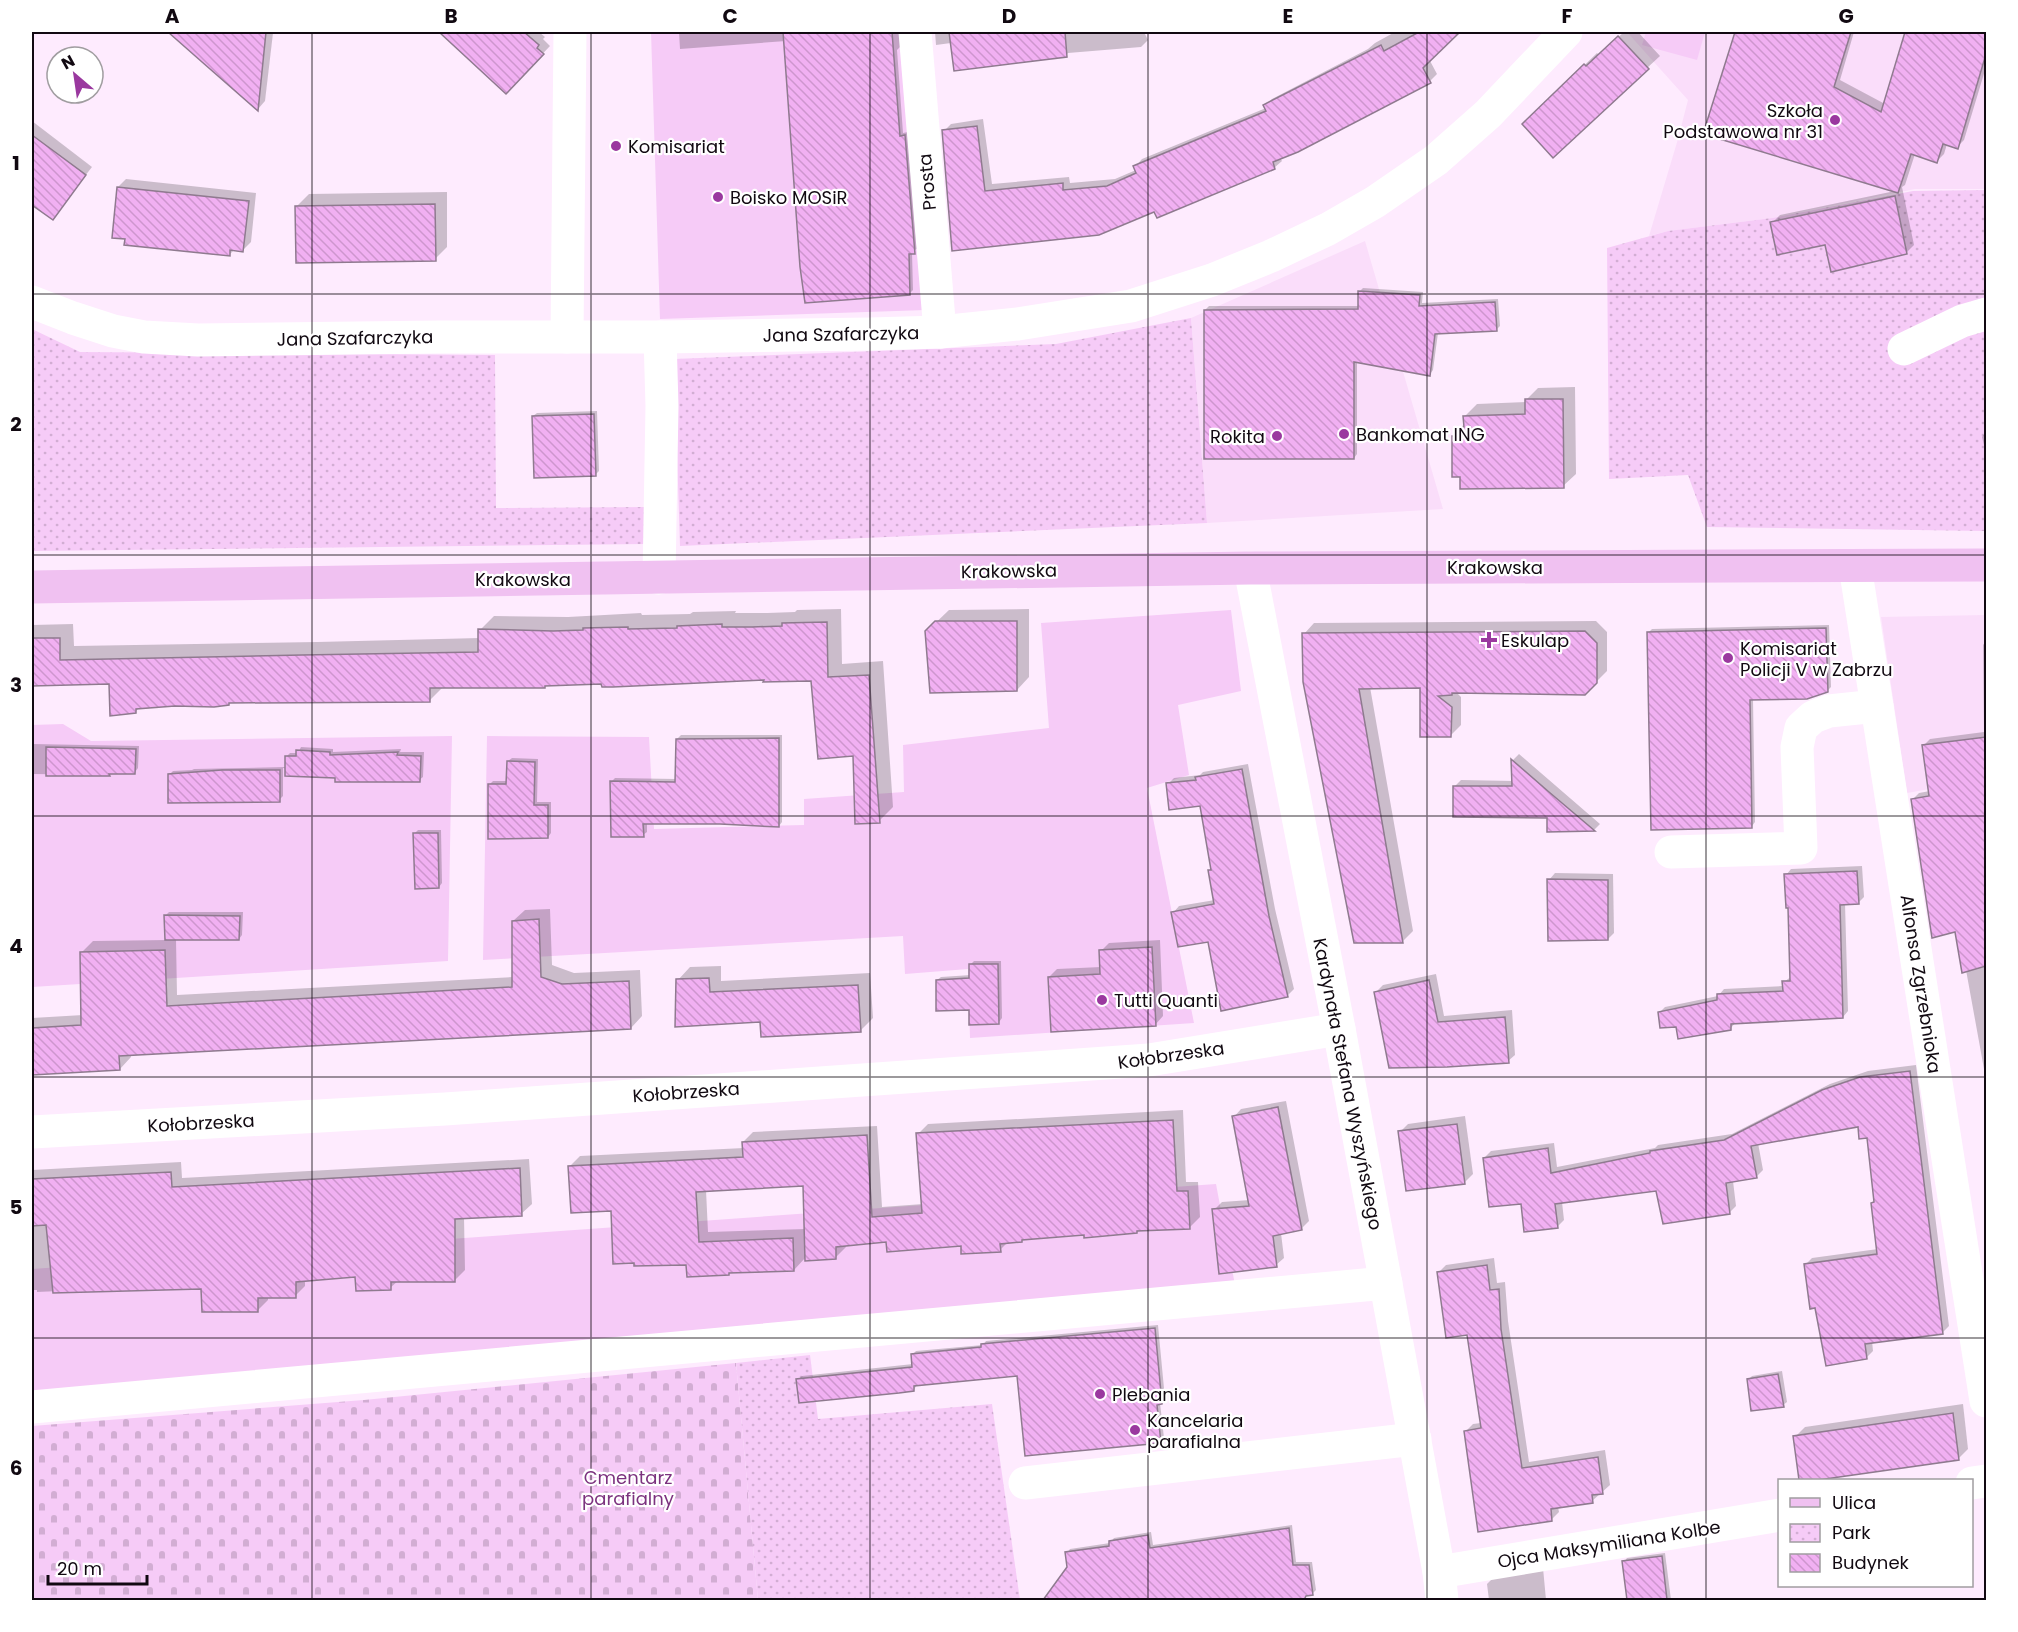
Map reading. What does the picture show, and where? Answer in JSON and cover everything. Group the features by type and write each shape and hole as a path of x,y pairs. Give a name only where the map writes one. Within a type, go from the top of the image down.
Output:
{"main road":[{"name":"Krakowska","path":"32,586 1250,568 1986,565"}],"street":[{"path":"567,337 570,32"},
{"name":"Prosta","path":"915,32 939,332"},
{"name":"Jana Szafarczyka","path":"32,302 113,331 144,337 198,340 438,337 660,338 939,332 1018,324 1131,306 1212,280 1271,256 1318,234 1375,202 1436,160 1488,114 1566,32"},
{"path":"1904,349 1962,321 1986,314"},
{"path":"659,578 662,406 660,338"},
{"name":"Alfonsa Zgrzebnioka","path":"1855,566 1986,1401"},
{"name":"Kardynała Stefana Wyszyńskiego","path":"1250,568 1339,1029 1441,1586"},
{"path":"1671,852 1801,848 1797,747 1801,728 1813,717 1829,711 1877,706"},
{"name":"Kołobrzeska","path":"32,1132 457,1108 1149,1060 1339,1029"},
{"path":"32,1407 1386,1283"},
{"path":"1025,1483 1415,1439"},
{"name":"Ojca Maksymiliana Kolbe","path":"1441,1586 1778,1515"}],"shaded area":[{"name":"Szkoła Podstawowa nr 31","path":"1627,32 1986,32 1986,189 1915,189 1772,218 1668,231 1649,236 1688,100"},
{"path":"1365,241 1443,509 1207,523 1191,318"},
{"path":"1986,615 1986,779 1907,793 1881,617"}],"green space":[{"path":"651,32 909,32 926,310 660,319"},
{"path":"1646,32 1705,32 1697,60 1642,45"},
{"path":"1986,190 1986,531 1707,527 1688,475 1609,479 1607,248 1668,231 1772,218 1913,191"},
{"path":"1191,318 1207,523 680,546 674,359 1056,344"},
{"path":"32,329 80,352 495,355 496,508 648,507 647,544 32,551"},
{"path":"1231,610 1241,691 1178,705 1189,775 1147,788 1194,1023 970,1038 968,969 905,974 903,936 483,960 487,736 649,737 654,829 804,825 804,799 904,792 903,745 1049,728 1041,623"},
{"path":"63,724 91,741 452,736 448,961 32,987 32,725"},
{"path":"1216,1184 1235,1285 32,1391 32,1269"},
{"path":"810,1355 818,1419 992,1404 1020,1600 758,1600 736,1363"},
{"name":"Cmentarz parafialny","path":"736,1363 758,1600 33,1600 32,1426 364,1400"}],"building":[{"path":"168,32 266,32 258,111 202,62"},
{"path":"439,32 524,32 539,45 537,48 544,54 506,94"},
{"path":"783,32 892,32 900,136 905,135 915,254 909,254 910,295 805,303 800,267"},
{"path":"949,32 1065,32 1067,57 954,71"},
{"path":"1419,32 1460,32 1423,68 1431,83 1298,152 1273,162 1275,169 1157,218 1154,212 1099,235 952,251 942,130 977,126 985,191 1063,183 1063,190 1107,186 1136,173 1133,166 1266,111 1263,105 1381,45 1384,51"},
{"path":"1735,32 1851,32 1834,87 1881,112 1905,32 1986,32 1986,54 1958,149 1943,144 1937,163 1911,154 1898,193 1703,134"},
{"path":"1618,36 1649,69 1553,158 1522,124 1584,64 1586,66"},
{"path":"32,135 86,175 53,220 32,205"},
{"path":"117,187 249,201 243,252 230,250 230,256 124,245 125,239 112,238"},
{"path":"1895,196 1907,254 1831,272 1825,245 1777,255 1770,222"},
{"path":"435,204 436,261 296,263 295,206"},
{"path":"1358,291 1420,295 1419,306 1495,302 1497,331 1435,334 1430,376 1354,362 1354,459 1204,459 1204,310 1358,309"},
{"path":"1525,399 1563,399 1564,488 1460,489 1460,477 1452,477 1452,436 1459,436 1459,427 1464,427 1463,416 1525,414"},
{"path":"594,414 596,476 534,478 532,416"},
{"path":"935,621 1017,621 1017,691 930,693 925,631"},
{"path":"827,622 828,677 869,675 880,823 855,824 853,756 818,759 811,681 763,682 764,680 613,687 602,687 601,684 545,686 545,688 430,688 430,702 229,703 229,705 214,707 175,706 136,709 136,713 110,716 109,684 32,686 32,638 60,638 60,660 478,652 478,629 553,631 583,630 583,628 677,628 677,626 722,624 722,627 752,627 782,626 782,623"},
{"path":"1826,628 1828,692 1807,699 1750,700 1752,828 1651,830 1647,632"},
{"path":"1585,631 1597,643 1597,683 1585,695 1452,693 1452,695 1438,696 1452,707 1451,737 1420,737 1420,688 1359,689 1403,943 1354,943 1303,682 1302,633"},
{"path":"1986,737 1986,966 1962,973 1955,932 1932,938 1911,799 1929,796 1922,745"},
{"path":"779,738 779,827 643,824 644,837 611,837 610,781 675,782 676,739"},
{"path":"46,747 136,749 135,774 46,776"},
{"path":"296,750 330,752 330,755 398,752 397,755 421,756 420,782 335,782 335,778 285,776 285,756 296,756"},
{"path":"1511,759 1595,831 1547,832 1547,818 1453,817 1453,786 1512,786"},
{"path":"507,761 535,762 534,805 548,805 548,838 488,839 488,784 506,784"},
{"path":"1242,769 1269,916 1288,997 1221,1011 1208,942 1178,947 1171,912 1214,904 1208,870 1211,870 1200,806 1169,810 1166,783 1196,780 1195,777"},
{"path":"222,770 280,770 280,802 168,803 168,774"},
{"path":"413,833 438,833 439,888 415,889"},
{"path":"1857,871 1859,904 1840,905 1843,1018 1731,1024 1731,1030 1678,1039 1676,1027 1660,1028 1658,1012 1717,1000 1717,994 1783,991 1782,981 1790,981 1788,908 1786,908 1784,874"},
{"path":"1547,879 1608,880 1608,940 1548,941"},
{"path":"164,915 240,916 239,940 165,940"},
{"path":"539,919 541,977 562,984 629,981 631,1029 119,1056 120,1070 32,1075 32,1028 81,1025 80,952 165,950 167,1006 512,987 512,921"},
{"path":"1152,947 1156,1026 1051,1032 1048,977 1100,974 1099,950"},
{"path":"969,964 998,964 999,1024 969,1025 969,1010 936,1011 936,980 969,978"},
{"path":"709,978 710,992 858,985 861,1032 761,1037 760,1022 675,1027 676,979"},
{"path":"1429,980 1438,1022 1505,1017 1509,1063 1389,1068 1374,992"},
{"path":"1910,1071 1943,1334 1865,1344 1867,1359 1826,1366 1815,1308 1810,1309 1804,1264 1877,1254 1867,1138 1859,1139 1858,1127 1751,1146 1757,1178 1726,1183 1730,1214 1663,1224 1656,1191 1555,1204 1558,1228 1524,1232 1521,1204 1489,1207 1483,1158 1548,1148 1551,1173 1650,1153 1650,1151 1724,1140 1822,1090 1860,1077"},
{"path":"1278,1107 1302,1230 1273,1236 1277,1267 1219,1274 1212,1209 1249,1206 1232,1116"},
{"path":"1173,1120 1177,1191 1188,1191 1190,1229 1137,1231 1137,1233 1084,1238 1084,1235 1022,1240 1022,1242 1000,1244 1001,1252 961,1254 961,1246 887,1252 886,1242 836,1247 836,1259 805,1261 803,1186 696,1192 699,1242 793,1238 794,1271 687,1277 686,1265 613,1264 611,1211 571,1213 568,1166 743,1157 742,1142 867,1135 872,1217 922,1213 916,1133"},
{"path":"1457,1124 1465,1184 1406,1191 1398,1131"},
{"path":"520,1168 522,1216 455,1219 455,1282 391,1282 391,1290 356,1291 355,1277 296,1282 296,1298 258,1298 258,1312 202,1312 201,1289 53,1293 46,1225 32,1226 32,1179 171,1172 172,1187"},
{"path":"1487,1265 1490,1290 1499,1289 1501,1329 1522,1468 1598,1457 1603,1494 1592,1495 1593,1503 1551,1509 1552,1521 1478,1532 1464,1431 1481,1428 1467,1335 1446,1338 1437,1272"},
{"path":"1155,1328 1162,1404 1157,1405 1161,1443 1025,1456 1017,1376 914,1386 914,1391 799,1403 796,1379 912,1367 911,1354 981,1347 981,1344"},
{"path":"1778,1374 1784,1407 1751,1411 1747,1379"},
{"path":"1953,1413 1959,1460 1825,1479 1799,1479 1793,1436"},
{"path":"1289,1528 1293,1565 1309,1565 1313,1595 1306,1596 1304,1600 1043,1600 1067,1567 1065,1552 1109,1546 1109,1541 1148,1535 1150,1548"},
{"path":"1662,1556 1667,1600 1627,1600 1622,1561"}],"place":[{"name":"Szkoła Podstawowa nr 31","path":"1835,120"},
{"name":"Komisariat","path":"616,146"},
{"name":"Boisko MOSiR","path":"718,197"},
{"name":"Bankomat ING","path":"1344,434"},
{"name":"Rokita","path":"1277,436"},
{"name":"Eskulap","path":"1489,640"},
{"name":"Komisariat Policji V w Zabrzu","path":"1728,658"},
{"name":"Tutti Quanti","path":"1102,1000"},
{"name":"Plebania","path":"1100,1394"},
{"name":"Kancelaria parafialna","path":"1135,1430"}]}
